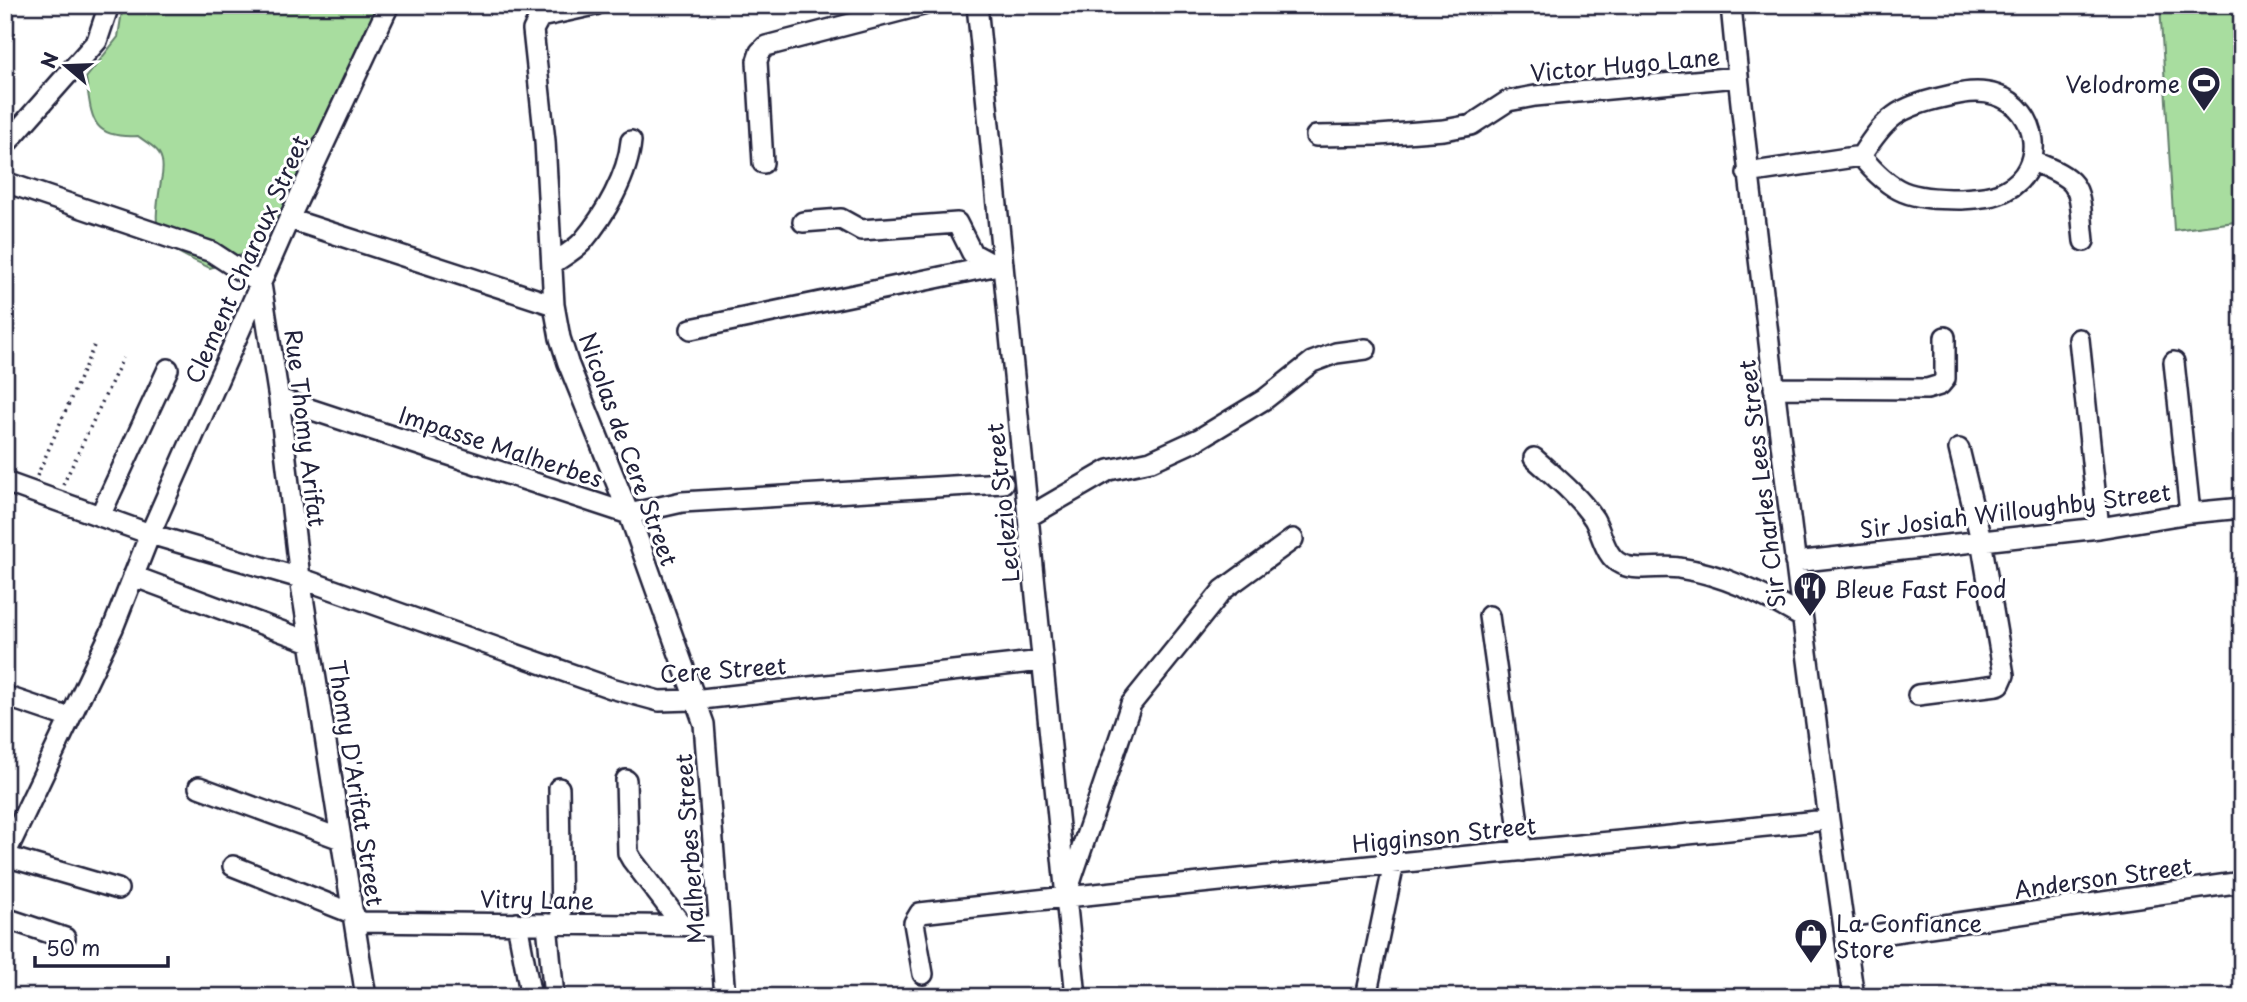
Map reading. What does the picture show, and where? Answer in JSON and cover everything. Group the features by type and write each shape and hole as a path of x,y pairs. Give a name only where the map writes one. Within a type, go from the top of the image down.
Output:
{"street":[{"path":"5,145 97,41 109,5"},
{"name":"Clement Charoux Street","path":"5,855 13,818 70,718 113,628 150,534 289,219 389,5"},
{"name":"Nicolas de Cere Street","path":"595,5 540,17 533,30 545,141 554,305 568,363 629,514 693,700"},
{"path":"763,163 757,61 760,51 766,46 923,5"},
{"name":"Leclezio Street","path":"977,5 999,265 1028,517 1076,997"},
{"name":"Sir Charles Lees Street","path":"1731,5 1747,173 1794,562 1827,820 1854,997"},
{"name":"Victor Hugo Lane","path":"1316,136 1444,130 1471,125 1508,100 1737,77"},
{"path":"1747,173 1861,156 1876,132 1893,116 1915,103 1961,93 1996,95 2018,108 2027,120 2035,140 2032,161 2020,179 2005,191 1977,198 1936,199 1896,189 1879,178 1861,156"},
{"path":"552,264 582,242 618,189 629,159 631,141"},
{"path":"2032,161 2062,173 2073,182 2079,193 2084,241"},
{"path":"5,182 212,252 261,284"},
{"path":"289,219 554,305"},
{"path":"803,222 841,219 861,230 957,223 972,253 999,265"},
{"path":"691,329 999,265"},
{"name":"Rue Thomy Arifat","path":"261,284 279,399 300,578"},
{"path":"1774,388 1934,388 1945,379 1945,337"},
{"path":"2079,339 2099,528"},
{"path":"1028,517 1109,470 1151,461 1199,439 1265,399 1311,362 1336,353 1366,349"},
{"path":"2174,362 2190,513"},
{"path":"100,516 168,369"},
{"name":"Impasse Malherbes","path":"279,399 629,514"},
{"path":"1918,695 1997,685 2003,680 2004,669 1981,540 1959,449"},
{"path":"1534,458 1576,495 1595,521 1612,557 1620,564 1677,567 1707,573 1773,600 1802,617"},
{"name":"Cere Street","path":"5,482 150,534 300,578 611,688 659,701 693,700 1042,661"},
{"path":"629,514 681,502 1003,483"},
{"name":"Sir Josiah Willoughby Street","path":"1794,562 2099,528 2190,513 2242,508"},
{"path":"1066,897 1131,704 1223,590 1293,539"},
{"path":"133,576 310,642"},
{"name":"Thomy D'Arifat Street","path":"300,578 366,997"},
{"path":"1489,616 1522,851"},
{"path":"5,696 70,718"},
{"name":"Malherbes Street","path":"693,700 704,724 725,997"},
{"path":"626,780 628,853 682,925"},
{"path":"199,787 341,839"},
{"path":"554,997 559,788"},
{"name":"Higginson Street","path":"923,974 914,923 920,914 1827,820"},
{"path":"5,855 118,889"},
{"path":"1366,997 1394,863"},
{"path":"233,866 354,918"},
{"name":"Anderson Street","path":"1846,939 2242,882"},
{"path":"5,918 65,937"},
{"name":"Vitry Lane","path":"354,918 719,926"},
{"path":"517,923 531,997"}],"path":[{"path":"31,491 94,346"},
{"path":"56,500 123,358"}],"green space":[{"path":"123,5 374,5 372,20 298,193 250,250 226,263 210,268 168,245 161,237 158,227 158,200 163,170 159,153 138,136 110,134 102,130 92,115 86,78 118,37"},
{"name":"Velodrome","path":"2160,5 2242,5 2242,221 2174,230"}],"place":[{"name":"Velodrome","path":"2204,113"},
{"name":"Bleue Fast Food","path":"1810,618"},
{"name":"La Confiance Store","path":"1811,965"}]}
